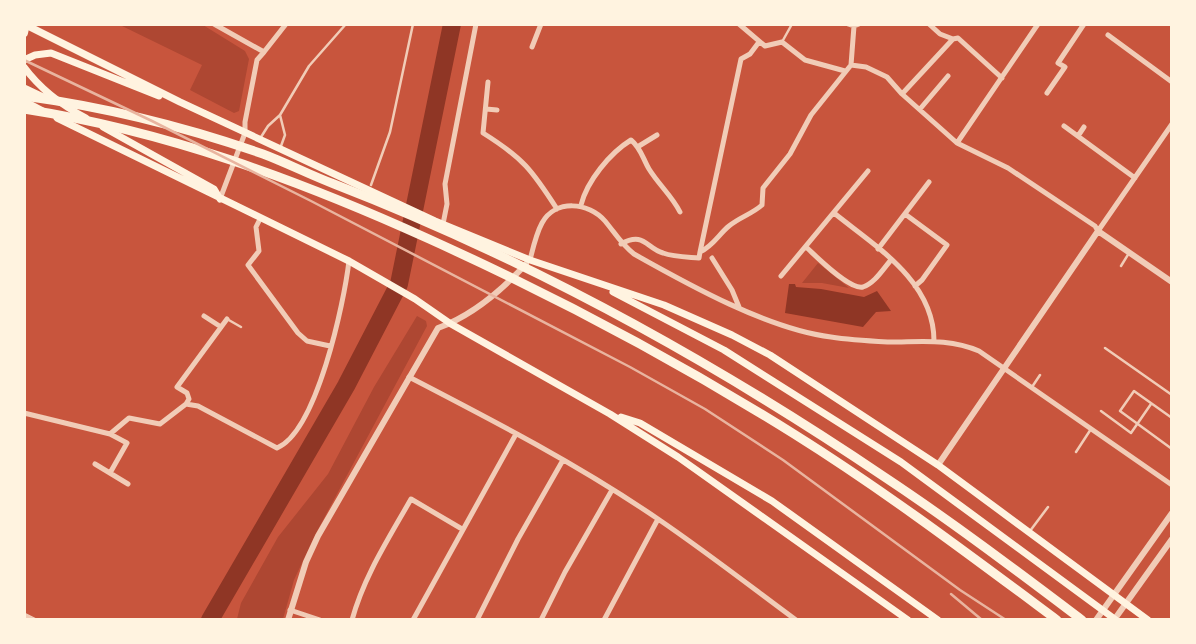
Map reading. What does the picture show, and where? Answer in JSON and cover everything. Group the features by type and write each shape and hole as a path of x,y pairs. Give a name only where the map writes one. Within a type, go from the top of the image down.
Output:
{"highway":[{"path":"24,33 26,25"},
{"path":"24,99 78,104 135,117 263,155 405,212 528,269 642,327 803,423 981,544 1082,620"},
{"path":"24,109 130,129 256,167 311,188 521,281 711,385 795,435 876,488 1057,620"}],"main road":[{"path":"26,25 279,150 439,223 530,260 664,305 770,355 938,465 1148,620"},
{"path":"24,60 51,53 180,102"},
{"path":"24,67 43,89 66,107"},
{"path":"24,88 66,107 214,189 220,199"},
{"path":"24,99 260,219 349,261 415,299 451,324 610,414 708,477 908,620"},
{"path":"597,284 724,350 778,382 901,462 1115,620"},
{"path":"610,414 640,423 772,501 938,620"}],"street":[{"path":"214,24 223,26 264,52"},
{"path":"220,199 245,133 244,122 257,60 286,24"},
{"path":"439,223 447,204 445,184 477,24"},
{"path":"532,47 541,24"},
{"path":"739,24 765,46 782,42 805,60 845,71"},
{"path":"929,24 940,34 953,40"},
{"path":"957,143 1038,24"},
{"path":"1072,72 1058,62 1084,24"},
{"path":"700,252 707,249 729,226 754,213 762,205 764,188 790,153 811,115 851,65 854,25"},
{"path":"1079,34 1086,38"},
{"path":"1108,35 1171,82"},
{"path":"1121,45 1127,37"},
{"path":"902,94 953,40 958,38 1002,78"},
{"path":"621,244 636,239 647,241 662,253 699,258 741,58 750,54 759,42"},
{"path":"1156,71 1161,64"},
{"path":"851,65 866,67 887,77 957,143 1008,168 1096,226 1098,231 1171,282"},
{"path":"1047,93 1065,67"},
{"path":"920,109 947,76"},
{"path":"488,82 483,133 505,146 526,164 557,209"},
{"path":"1052,86 1059,90"},
{"path":"486,109 497,110"},
{"path":"938,465 1171,124"},
{"path":"1064,126 1135,178"},
{"path":"1078,136 1084,127"},
{"path":"639,146 657,135"},
{"path":"505,146 510,138"},
{"path":"581,205 591,184 619,147 631,140 639,146 650,171 673,198 680,212"},
{"path":"1098,163 1104,155"},
{"path":"519,172 526,164"},
{"path":"782,276 868,171"},
{"path":"878,249 929,182"},
{"path":"288,620 306,562 318,536 438,328 451,324 506,286 530,260 542,223 557,209 581,205 605,221 621,244 650,263 739,307 790,328 829,337 962,344 1004,368 1171,485"},
{"path":"834,213 904,271 933,320 934,341"},
{"path":"905,214 947,245 922,281 915,286"},
{"path":"260,219 256,227 259,251 248,265 298,333 307,341 330,346"},
{"path":"806,247 851,286 862,287 874,281 891,260"},
{"path":"712,258 739,307"},
{"path":"186,404 198,406 277,448 293,436 324,374 349,261"},
{"path":"204,316 221,327"},
{"path":"110,434 130,418 160,424 186,404 189,399 187,393 177,387 227,319"},
{"path":"186,358 194,364"},
{"path":"409,377 563,460 612,490 658,519 796,620"},
{"path":"24,414 110,434 127,443 110,473"},
{"path":"413,620 516,434"},
{"path":"477,620 518,539 563,460"},
{"path":"95,464 128,484"},
{"path":"541,620 612,490"},
{"path":"352,620 357,599 411,499 462,529"},
{"path":"1096,620 1171,513"},
{"path":"604,620 658,519"},
{"path":"1115,620 1171,540"},
{"path":"290,610 320,620"},
{"path":"25,616 34,620"}],"lane":[{"path":"260,140 268,126 280,115 309,66 346,24"},
{"path":"371,185 390,132 413,24"},
{"path":"782,42 792,24"},
{"path":"279,150 285,135 280,115"},
{"path":"1121,266 1129,253"},
{"path":"227,319 241,327"},
{"path":"1105,348 1171,395"},
{"path":"1031,387 1040,375"},
{"path":"1171,418 1134,391 1120,411 1171,449"},
{"path":"1101,411 1131,433 1151,404"},
{"path":"1076,452 1091,429"},
{"path":"1030,531 1048,507"}],"shaded area":[{"path":"120,25 203,25 245,51 249,59 239,111 234,113 190,90 202,65"},
{"path":"818,263 849,288 822,283 802,283"},
{"path":"789,284 864,297 877,291 891,311 876,312 863,327 785,313"},
{"path":"417,316 426,321 427,326 315,535 294,580 283,619 237,619 241,603 278,537 328,474 374,387"}],"waterway":[{"path":"210,620 346,386 399,284 452,24"}],"railway":[{"path":"24,60 311,201 630,367 705,409 783,460 960,590 1006,620"},
{"path":"951,594 982,620"}]}
